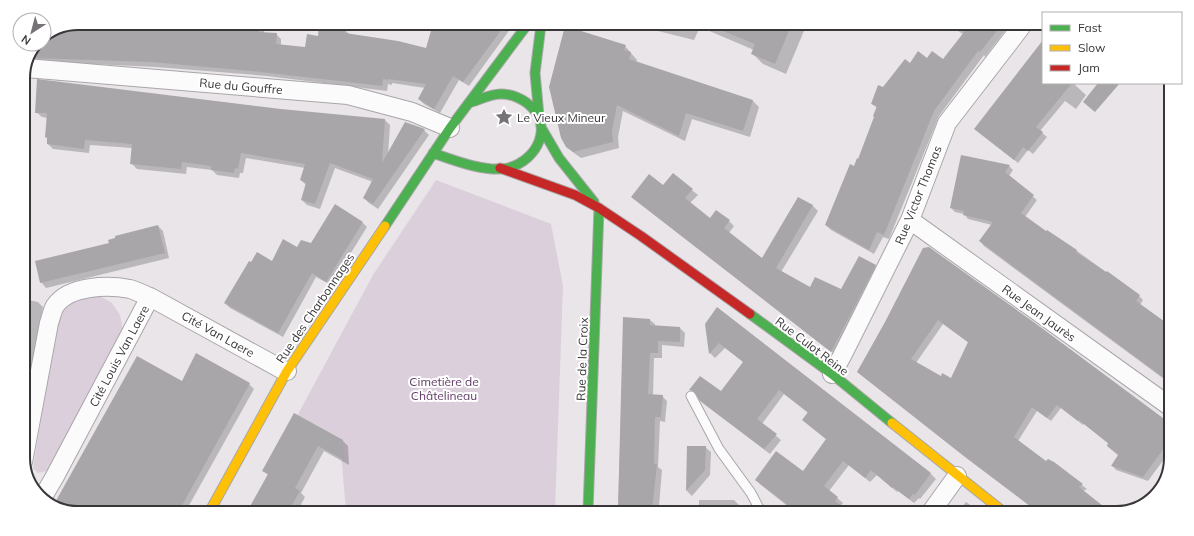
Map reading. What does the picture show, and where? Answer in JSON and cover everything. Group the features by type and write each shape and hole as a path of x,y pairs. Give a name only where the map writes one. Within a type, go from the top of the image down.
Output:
{"street":[{"path":"450,128 523,30"},
{"path":"540,30 534,73 542,129 554,152 566,169 599,208"},
{"name":"Rue Victor Thomas","path":"832,374 910,220 946,123 1019,30"},
{"name":"Rue du Gouffre","path":"31,68 348,95 412,112 450,128"},
{"path":"469,103 492,96 506,95 517,98 533,107 540,116"},
{"name":"Rue des Charbonnages","path":"213,506 287,371 450,128"},
{"path":"433,153 450,160 487,168 500,168 515,165 522,162 529,156 540,139 542,129"},
{"path":"500,168 575,195 599,208"},
{"name":"Rue Culot Reine","path":"599,208 653,244 832,374 996,506"},
{"name":"Rue de la Croix","path":"588,506 599,208"},
{"name":"Rue Jean Jaurès","path":"910,220 1164,402"},
{"name":"Cité Louis Van Laere","path":"30,425 49,323 55,306 64,297 79,290 102,287 131,289 150,297 45,493"},
{"name":"Cité Van Laere","path":"150,297 287,371"},
{"path":"935,506 957,476"}],"lane":[{"path":"691,396 719,448 751,493 758,506"}],"green space":[{"name":"Cimetière de Châtelineau","path":"436,180 551,224 563,286 555,506 346,506 340,442 296,418 373,275"},
{"path":"89,295 100,296 112,303 120,315 123,331 119,345 47,471 38,473 33,468 55,334 66,304"}],"building":[{"path":"78,30 259,30 259,32 277,33 276,44 305,47 307,34 318,36 318,30 345,30 345,33 398,41 426,48 431,30 501,30 463,82 453,76 434,109 418,99 426,84 383,79 382,86 261,72 151,62 35,58 38,52 52,52 52,38 54,36 68,31"},
{"path":"564,30 578,30 626,45 624,50 631,52 629,59 753,100 743,131 686,113 679,136 617,105 612,130 613,142 573,152 566,147 561,138 549,87"},
{"path":"721,30 789,30 775,64 751,54 755,44"},
{"path":"966,30 998,30 980,52 978,51 934,111 884,235 877,232 869,250 825,225 850,164 854,166 857,158 858,159 874,117 873,116 877,106 871,104 878,85 883,87 905,59 910,63 918,51 927,58 932,51 943,59"},
{"path":"1042,41 1042,84 1071,84 1036,127 1043,132 1028,151 1023,147 1014,160 974,129"},
{"path":"37,79 281,109 385,119 382,163 405,122 425,129 373,204 363,198 373,179 330,163 315,204 301,200 306,183 300,180 305,164 241,153 238,169 235,168 234,173 211,170 211,166 182,162 181,169 130,164 132,144 85,140 84,149 47,144 47,138 45,137 47,113 35,113"},
{"path":"1097,84 1119,84 1095,112 1083,102"},
{"path":"961,155 1010,165 1005,172 1034,195 1021,213 1046,231 1047,230 1077,250 1076,252 1106,272 1107,271 1140,295 1136,301 1164,321 1164,378 979,241 993,222 963,215 964,211 950,208"},
{"path":"673,173 693,189 685,198 710,218 716,210 730,220 724,228 762,258 798,197 813,205 776,268 810,287 815,277 841,289 859,256 876,265 831,352 631,197 649,174 663,185"},
{"path":"335,204 363,222 326,282 312,273 278,333 224,303 249,261 251,262 257,252 272,261 283,239 297,247 301,240 311,243"},
{"path":"158,225 165,253 40,283 35,261 109,243 108,240 115,238 115,236"},
{"path":"929,247 1164,419 1164,448 1143,477 1111,466 1118,455 1107,446 1108,443 1057,405 1047,418 1032,407 1014,437 1046,461 1048,459 1054,462 1083,484 1079,487 1103,506 1030,506 857,372 885,322 923,248","holes":["938,320 968,342 951,378 942,373 941,376 911,359"]},
{"path":"717,307 931,473 915,495 913,494 909,499 893,487 892,488 871,470 865,478 843,461 824,486 838,497 835,501 841,506 789,506 755,480 776,451 803,471 826,439 802,420 808,412 779,390 757,419 777,434 764,449 700,401 694,391 689,390 700,376 721,391 743,362 719,343 709,354 705,324"},
{"path":"623,317 650,319 650,325 680,327 680,342 658,341 658,353 650,353 648,394 663,395 661,417 655,417 654,464 657,464 653,506 618,506"},
{"path":"196,353 250,383 182,506 78,506 68,505 56,501 137,356 182,381"},
{"path":"294,413 343,440 344,460 318,446 295,488 300,491 291,506 250,506 268,474 262,471"},
{"path":"687,446 706,446 705,470 686,491"}],"traffic: fast":[{"path":"385,226 450,128 523,30"},
{"path":"539,116 535,73 540,30"},
{"path":"433,153 470,165 490,169 499,169 508,168 519,164 528,158 535,150 541,131 540,121 535,112 527,103 521,99 501,94 489,96 469,103"},
{"path":"542,129 559,158 594,202"},
{"path":"588,506 599,208"},
{"path":"750,314 832,374 892,423"}],"traffic: slow":[{"path":"213,506 287,371 385,226"},
{"path":"892,423 996,506"}],"traffic: jam":[{"path":"500,168 575,195 599,208 641,236 750,314"}],"place":[{"name":"Le Vieux Mineur","path":"504,117"}]}
